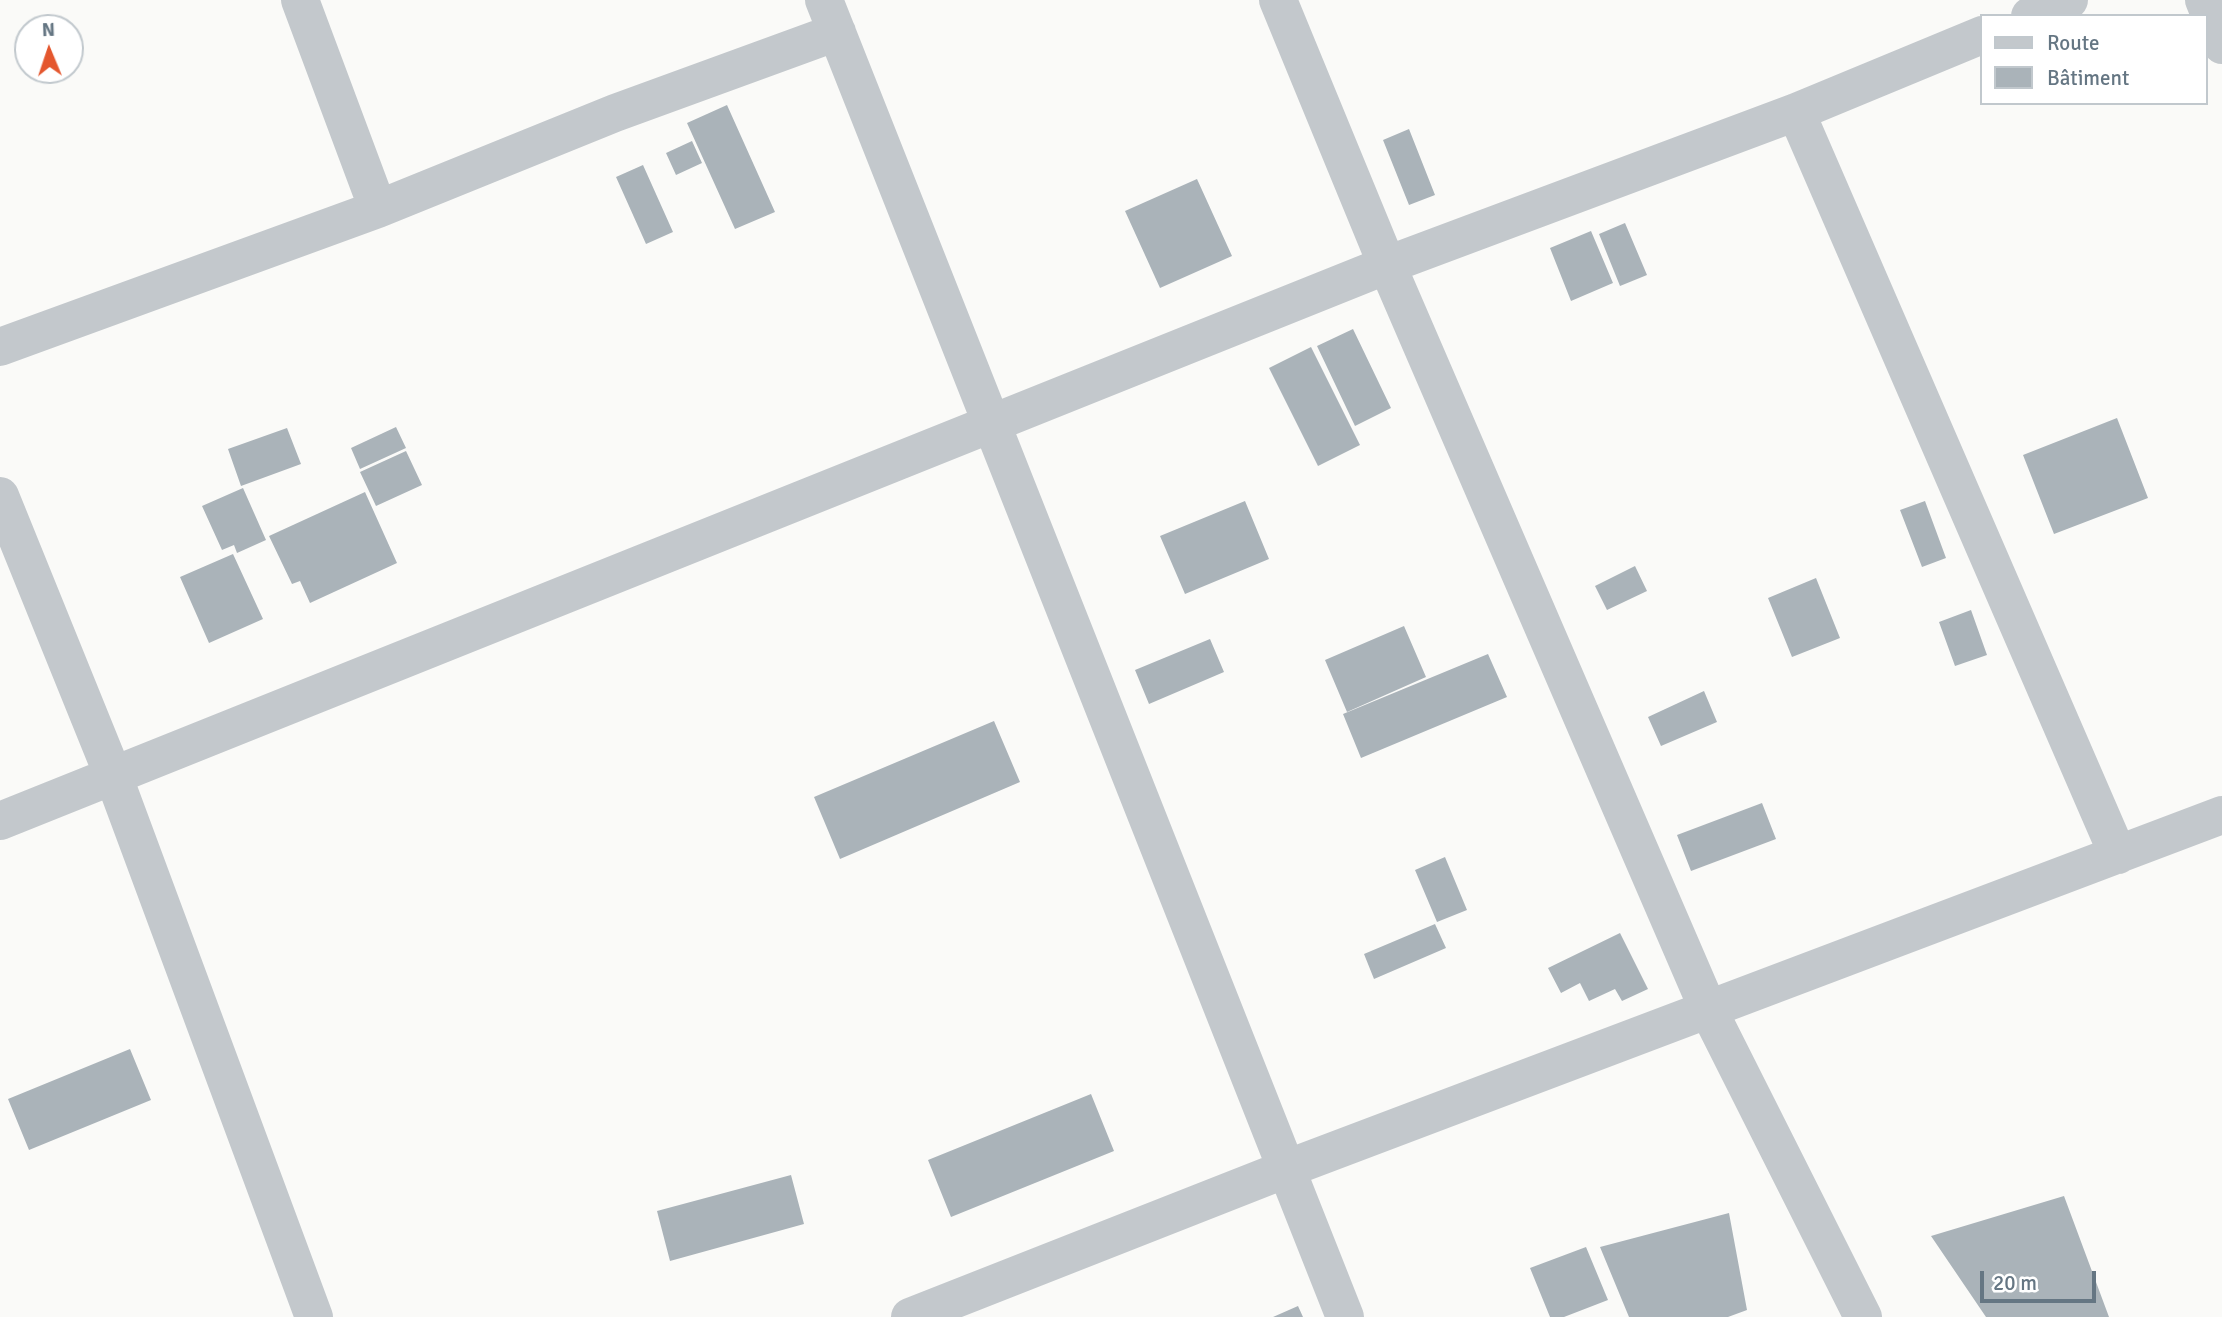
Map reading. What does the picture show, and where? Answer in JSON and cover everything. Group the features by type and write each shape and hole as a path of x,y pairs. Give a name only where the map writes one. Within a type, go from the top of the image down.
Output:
{"street":[{"path":"300,0 378,209"},
{"path":"1278,0 1387,265 1709,1010 1863,1317"},
{"path":"2035,14 2069,0"},
{"path":"2204,0 2222,45"},
{"path":"0,347 378,209 615,113 830,16 1345,1317"},
{"path":"0,821 1387,265 1796,112 1980,36"},
{"path":"1796,112 2118,855"},
{"path":"0,496 113,775 314,1317"},
{"path":"910,1317 1286,1170 2222,816"}],"building":[{"path":"727,105 775,212 735,229 687,123"},
{"path":"1409,129 1435,195 1409,205 1383,140"},
{"path":"692,141 702,163 676,175 666,153"},
{"path":"643,165 673,232 646,244 616,177"},
{"path":"1197,179 1232,256 1160,288 1125,211"},
{"path":"1625,223 1647,275 1620,286 1599,234"},
{"path":"1591,231 1613,283 1571,301 1550,248"},
{"path":"1353,329 1391,408 1355,426 1317,346"},
{"path":"1311,347 1360,445 1318,466 1269,368"},
{"path":"2117,418 2148,498 2054,534 2023,455"},
{"path":"396,427 406,448 360,469 351,448"},
{"path":"287,428 301,464 241,486 228,449"},
{"path":"406,451 422,485 376,506 360,472"},
{"path":"243,488 266,540 237,553 234,545 222,550 202,506"},
{"path":"365,492 397,563 310,603 300,581 292,584 269,536"},
{"path":"1245,501 1269,559 1185,594 1160,536"},
{"path":"1925,501 1946,558 1922,567 1900,510"},
{"path":"233,554 263,619 209,643 180,577"},
{"path":"1635,566 1647,591 1607,610 1595,586"},
{"path":"1816,578 1840,638 1792,657 1768,598"},
{"path":"1971,610 1987,655 1955,666 1939,622"},
{"path":"1404,626 1426,677 1347,712 1325,660"},
{"path":"1210,639 1224,672 1149,704 1135,670"},
{"path":"1488,654 1507,697 1361,758 1343,714"},
{"path":"1704,691 1717,722 1661,746 1648,717"},
{"path":"994,721 1020,782 840,859 814,797"},
{"path":"1762,803 1776,839 1691,871 1677,835"},
{"path":"1445,857 1467,910 1437,922 1415,870"},
{"path":"1435,924 1446,948 1374,979 1364,954"},
{"path":"1620,933 1648,989 1622,1001 1615,989 1589,1001 1580,983 1561,993 1548,968"},
{"path":"130,1049 151,1100 29,1150 8,1099"},
{"path":"1091,1094 1114,1151 951,1217 928,1160"},
{"path":"791,1175 804,1224 670,1261 657,1211"},
{"path":"2064,1196 2109,1317 1986,1317 1931,1236"},
{"path":"1729,1213 1747,1310 1728,1317 1629,1317 1600,1247"},
{"path":"1586,1247 1608,1300 1564,1317 1550,1317 1530,1268"},
{"path":"1298,1306 1303,1317 1273,1317"}]}
